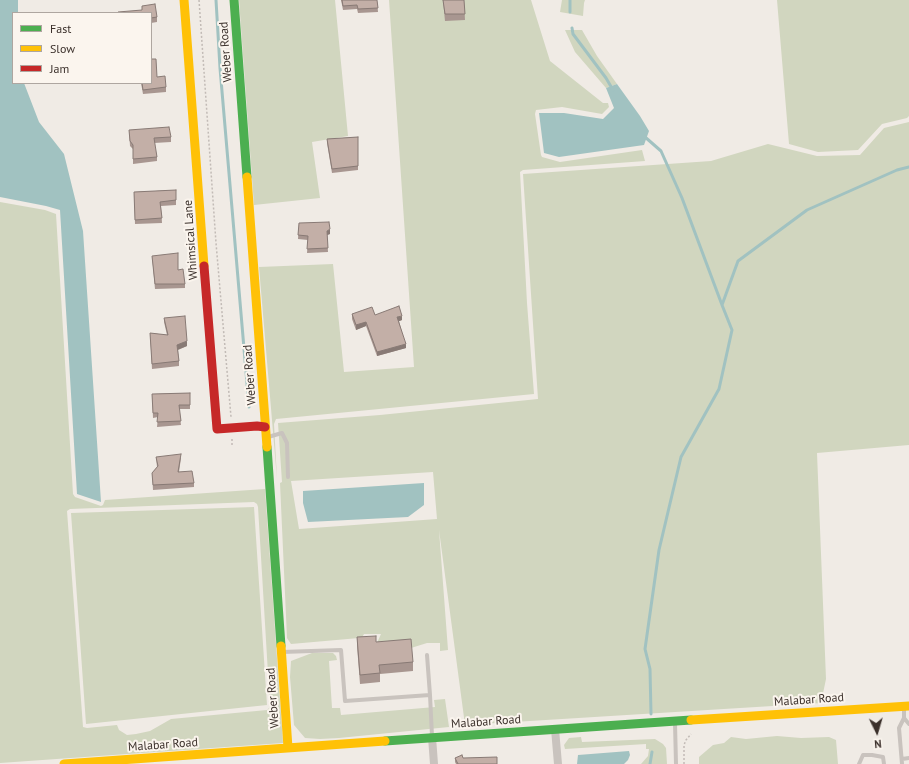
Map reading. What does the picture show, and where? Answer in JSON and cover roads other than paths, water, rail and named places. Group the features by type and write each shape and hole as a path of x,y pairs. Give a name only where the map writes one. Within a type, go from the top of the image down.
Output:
{"street":[{"name":"Whimsical Lane","path":"184,0 217,429 257,426 265,427"},
{"name":"Weber Road","path":"234,0 288,748"},
{"name":"Malabar Road","path":"64,764 432,737 906,706"},
{"path":"555,729 558,764"},
{"path":"432,737 434,764"}],"lane":[{"path":"266,437 282,433 287,443 288,477"},
{"path":"282,652 341,650 345,701 430,695"},
{"path":"427,655 432,737"},
{"path":"902,764 898,728 904,718 906,706"},
{"path":"904,718 909,724"},
{"path":"675,721 676,764"},
{"path":"859,764 863,755 884,757 884,764"},
{"path":"902,759 909,758"}],"water":[{"path":"0,0 18,0 18,12 12,12 12,84 24,84 39,122 64,154 83,231 101,502 77,494 60,210 0,197"},
{"path":"617,84 649,131 644,145 559,157 544,153 539,113 564,113 603,119 614,108 606,88"},
{"path":"424,483 424,505 408,517 308,522 303,503 303,491"},
{"path":"629,751 630,755 624,764 577,764 578,755"}],"waterway":[{"path":"216,0 220,68 249,407"},
{"path":"570,0 570,12"},
{"path":"572,28 573,34 606,78 613,90"},
{"path":"645,137 661,151 682,198 722,305"},
{"path":"651,714 650,669 645,649 659,550 681,457 719,389 732,330 722,305 738,261 807,210 897,170 909,167"},
{"path":"650,764 652,752"}]}
